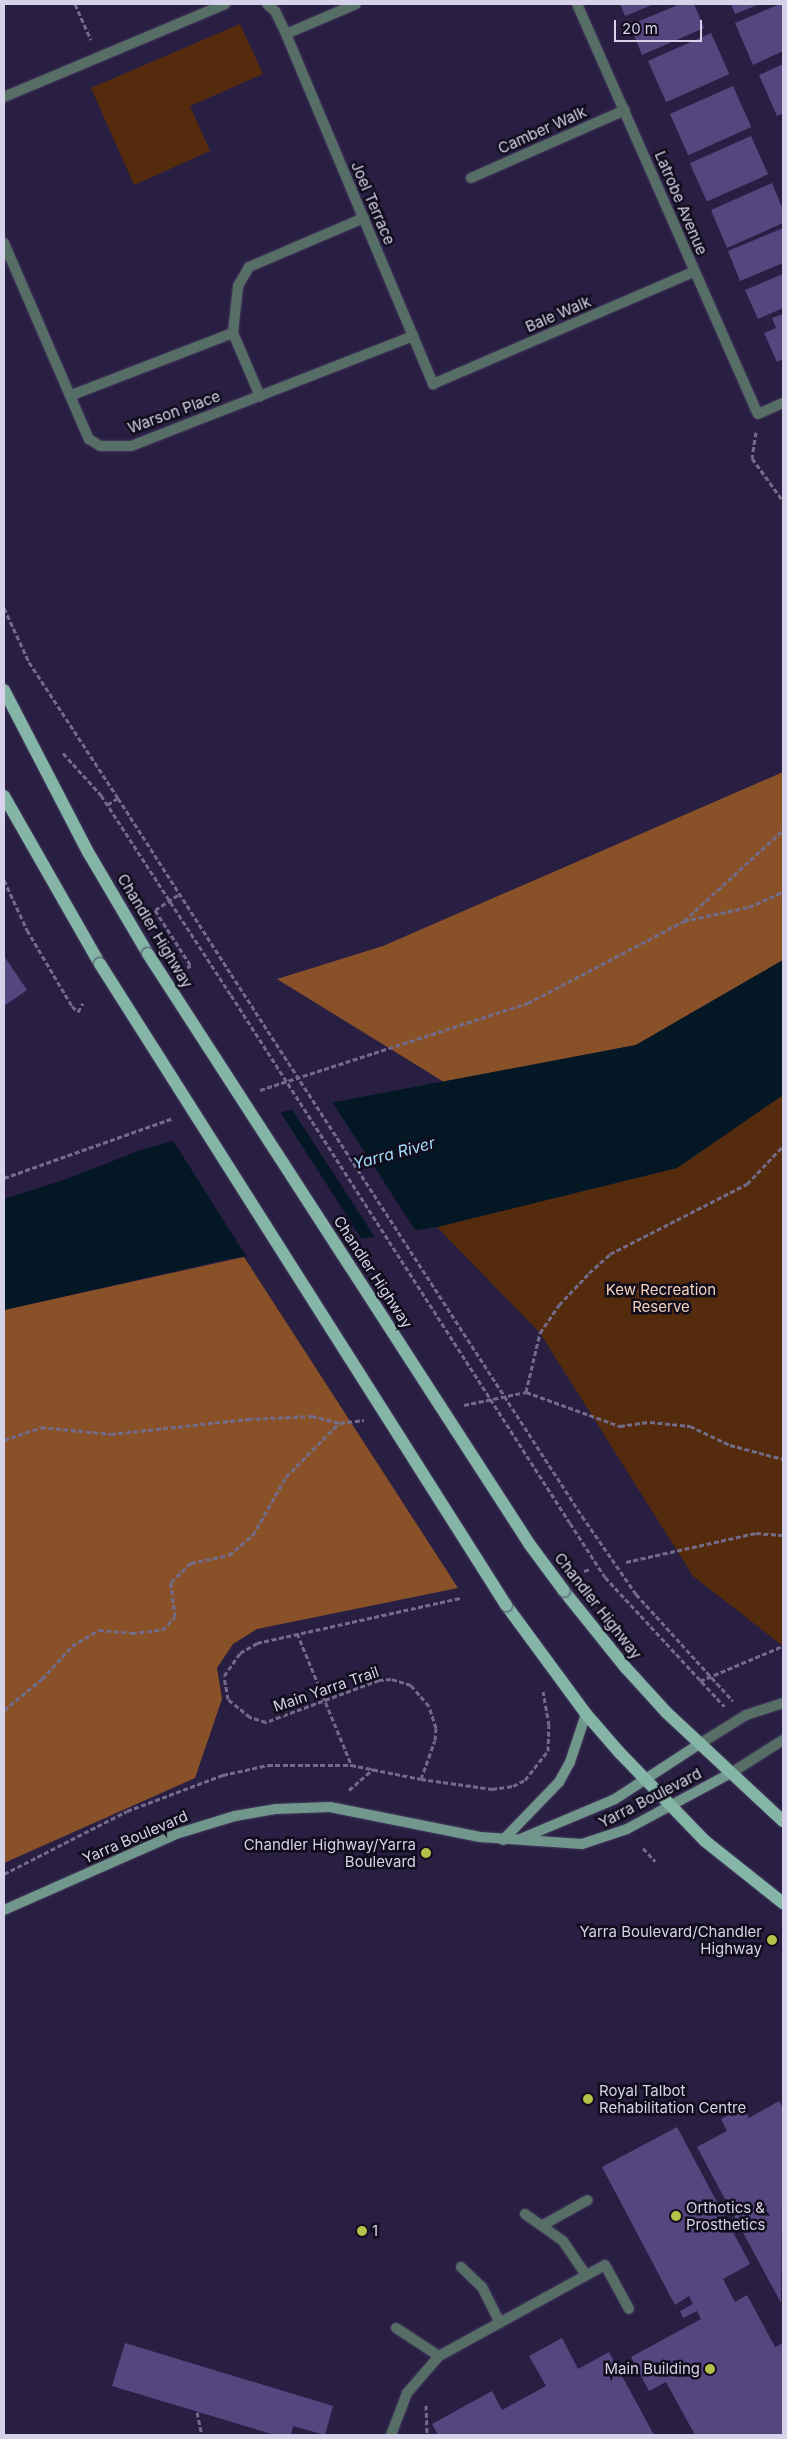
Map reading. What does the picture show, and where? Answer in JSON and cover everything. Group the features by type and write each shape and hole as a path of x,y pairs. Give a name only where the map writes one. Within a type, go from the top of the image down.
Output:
{"main road":[{"name":"Chandler Highway","path":"4,690 88,852 148,954 530,1545 564,1592 626,1668 700,1743 783,1821"},
{"path":"4,796 100,964 506,1605 586,1714 645,1780 720,1854 783,1903"},
{"path":"504,1840 558,1782 570,1762 586,1714"},
{"name":"Yarra Boulevard","path":"520,1840 605,1804 700,1743"},
{"name":"Yarra Boulevard","path":"4,1910 176,1834 243,1814 276,1809 330,1807 504,1840 570,1845 592,1842 672,1807 731,1773"}],"street":[{"path":"4,96 225,4"},
{"path":"267,4 275,10 286,34 356,4"},
{"name":"Latrobe Avenue","path":"577,4 758,414"},
{"name":"Joel Terrace","path":"286,34 433,384"},
{"name":"Camber Walk","path":"471,178 625,110"},
{"path":"260,396 233,333 238,286 249,267 364,218"},
{"name":"Warson Place","path":"4,243 72,395 89,439 100,446 131,446 413,336"},
{"name":"Bale Walk","path":"433,384 695,271"},
{"path":"72,395 233,333"},
{"path":"758,414 783,403"},
{"path":"700,1743 746,1715 783,1703"},
{"path":"731,1773 783,1740"},
{"path":"543,2225 588,2200"},
{"path":"525,2214 563,2241 586,2276"},
{"path":"391,2435 406,2393 439,2356 605,2265 629,2310"},
{"path":"461,2267 482,2287 500,2323"},
{"path":"396,2328 439,2356"}],"path":[{"path":"75,4 98,56"},
{"path":"758,414 752,458 783,500"},
{"path":"4,608 29,662 118,798 178,895 582,1516 636,1594 710,1677"},
{"path":"118,798 107,805 600,1570 700,1681 783,1646"},
{"path":"252,1093 528,1003 684,921 783,830"},
{"path":"4,880 47,963 72,1006 78,1012 84,1002"},
{"path":"684,921 749,907 783,892"},
{"path":"178,895 155,910 189,966"},
{"path":"4,1178 179,1116"},
{"path":"526,1392 540,1333 559,1305 589,1273 610,1254 747,1184 783,1146"},
{"path":"462,1405 526,1392 620,1426 650,1422 690,1426 730,1446 783,1459"},
{"path":"4,1440 41,1427 111,1434 248,1419 312,1416 340,1423 368,1420"},
{"path":"4,1710 42,1679 72,1646 99,1630 132,1633 162,1630 175,1617 171,1582 191,1563 229,1555 254,1535 286,1477 340,1423"},
{"path":"626,1562 756,1532 783,1534"},
{"path":"584,1571 590,1569"},
{"name":"Main Yarra Trail","path":"422,1779 435,1740 436,1728 429,1706 411,1685 391,1679 379,1680 266,1722 250,1717 228,1700 224,1676 240,1653 257,1643 460,1598"},
{"path":"297,1633 351,1765"},
{"path":"4,1874 127,1812 224,1774 268,1765 351,1765 422,1779 492,1789 513,1786 524,1780 548,1751 549,1725 542,1690"},
{"path":"330,1807 373,1769"},
{"path":"643,1848 655,1861"},
{"path":"197,2412 202,2435"}],"green space":[{"path":"240,24 263,74 190,106 210,151 134,185 91,88"},
{"name":"Kew Recreation Reserve","path":"783,1095 783,1646 693,1576 540,1333 437,1227 677,1168"}],"shaded area":[{"path":"783,772 783,960 636,1045 444,1082 277,979 383,946"},
{"path":"244,1257 458,1588 257,1629 233,1644 217,1668 222,1699 195,1778 4,1863 4,1310"}],"water":[{"name":"Yarra River","path":"783,960 783,1095 677,1168 437,1227 229,1259 4,1310 4,1199 64,1180 141,1150 256,1117 636,1045"}],"pier":[{"path":"331,1100 417,1233 376,1239 291,1108"},
{"path":"279,1110 363,1241 248,1259 172,1139"}],"building":[{"path":"620,4 654,4 625,16"},
{"path":"680,4 694,4 704,28 642,55 630,25"},
{"path":"731,4 760,4 735,14"},
{"path":"783,4 783,51 753,65 735,23"},
{"path":"711,33 729,74 666,102 648,61"},
{"path":"783,64 783,113 777,116 759,75"},
{"path":"733,86 751,127 688,155 670,114"},
{"path":"751,136 768,174 707,202 690,163"},
{"path":"772,183 783,210 783,223 727,248 711,210"},
{"path":"783,228 783,263 740,281 728,251"},
{"path":"783,274 783,308 758,319 745,290"},
{"path":"783,314 783,359 777,362 764,333 776,328 772,318"},
{"path":"4,956 27,990 4,1006"},
{"path":"779,2101 783,2108 781,2303 697,2147 727,2131 721,2119 743,2107 749,2118"},
{"path":"677,2127 750,2264 723,2279 735,2302 747,2295 775,2347 783,2343 783,2435 695,2435 666,2382 649,2391 631,2357 701,2319 697,2311 683,2318 680,2311 693,2304 689,2296 675,2305 602,2167"},
{"name":"Main Building","path":"562,2338 578,2369 609,2352 654,2435 438,2435 432,2424 492,2391 502,2410 546,2386 529,2356"},
{"path":"125,2343 333,2406 325,2435 293,2426 291,2435 275,2435 112,2386"}],"place":[{"name":"Chandler Highway/Yarra Boulevard","path":"426,1853"},
{"name":"Yarra Boulevard/Chandler Highway","path":"772,1940"},
{"name":"Royal Talbot Rehabilitation Centre","path":"588,2099"},
{"name":"Orthotics & Prosthetics","path":"676,2216"},
{"name":"1","path":"362,2231"},
{"name":"Main Building","path":"710,2369"}]}
